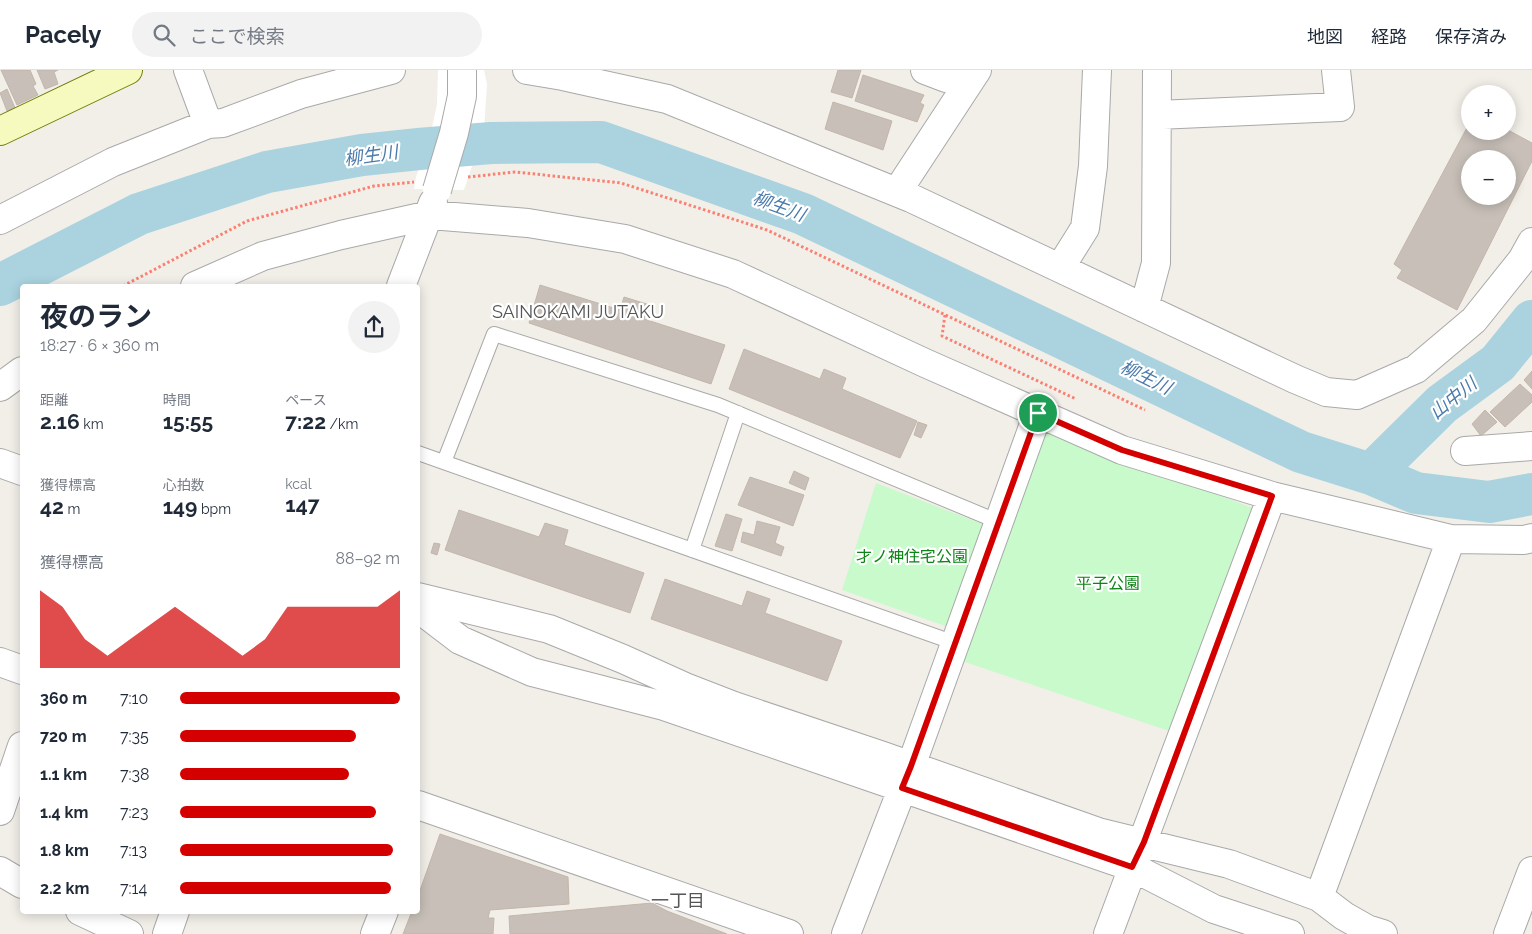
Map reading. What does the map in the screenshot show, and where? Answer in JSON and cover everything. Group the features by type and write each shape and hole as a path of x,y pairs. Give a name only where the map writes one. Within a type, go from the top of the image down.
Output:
{"street":[{"path":"0,131 128,70"},
{"path":"188,70 208,124"},
{"path":"0,220 113,162 208,124 223,123 301,94 391,70"},
{"path":"402,284 433,203 454,133 462,96 462,70"},
{"path":"528,70 598,83 667,99 897,192 1326,392 1356,395 1416,370 1474,320 1522,260 1532,242"},
{"path":"598,83 623,70"},
{"path":"925,70 946,78 977,70"},
{"path":"897,192 977,70"},
{"path":"1060,268 1085,228 1093,166 1097,70"},
{"path":"1144,308 1156,263 1157,70"},
{"path":"1156,114 1340,107 1336,70"},
{"path":"200,284 263,256 341,235 433,203 625,239 733,274 925,364 1122,450 1272,496 1451,539 1524,540 1532,538"},
{"path":"0,387 20,372"},
{"path":"846,934 956,642 1038,413"},
{"path":"1465,451 1532,446"},
{"path":"0,463 20,471"},
{"path":"1108,934 1272,496"},
{"path":"1319,897 1451,539"},
{"path":"420,597 549,629 709,697 1132,867 1214,909 1290,934"},
{"path":"420,610 460,640 532,672 664,706 1098,832 1229,864 1319,897 1344,916 1367,929 1382,934"},
{"path":"0,662 20,669"},
{"path":"0,811 20,752"},
{"path":"420,811 789,934"},
{"path":"1508,934 1532,871"},
{"path":"0,872 20,883"},
{"path":"86,914 129,934"},
{"path":"167,934 174,914"},
{"path":"375,934 383,914"}],"lane":[{"path":"444,462 494,334 718,404 999,522"},
{"path":"692,550 738,413"},
{"path":"420,454 956,642"}],"path":[{"path":"126,284 140,276"}],"green space":[{"name":"平子公園","path":"1047,431 1253,508 1172,732 962,661"},
{"name":"才ノ神住宅公園","path":"876,483 985,525 948,627 842,590"}],"pier":[{"path":"438,70 484,70 487,84 484,130 464,190 414,189 416,177 428,144 437,104"}],"building":[{"path":"1,70 30,70 36,84 33,86 38,95 17,105"},
{"path":"37,70 58,70 54,72 58,84 45,89"},
{"path":"838,70 861,70 852,98 831,92"},
{"path":"863,75 924,95 920,103 924,105 917,122 855,101"},
{"path":"7,89 15,108 7,111 0,93"},
{"path":"833,102 892,121 883,150 825,129"},
{"path":"1516,134 1532,143 1532,161 1516,193 1516,150 1461,150 1461,205 1510,205 1457,310 1397,278 1402,270 1394,264 1461,139 1516,140"},
{"path":"540,285 620,310 624,297 650,305 644,319 725,345 711,384 529,323"},
{"path":"744,349 820,379 824,369 846,378 842,389 917,421 900,458 729,389"},
{"path":"1532,371 1532,389 1524,380"},
{"path":"1520,384 1532,395 1532,402 1505,427 1490,412"},
{"path":"1485,410 1497,422 1481,436 1472,424"},
{"path":"918,422 927,425 921,438 914,435"},
{"path":"794,471 809,478 805,490 789,483"},
{"path":"750,477 804,495 793,526 738,505"},
{"path":"459,510 539,537 545,523 568,530 564,545 644,573 630,613 445,550"},
{"path":"726,514 742,519 732,551 715,546"},
{"path":"757,521 780,527 775,543 784,547 781,556 741,542 743,532 754,535"},
{"path":"434,543 440,544 437,555 431,553"},
{"path":"665,579 742,606 747,591 770,599 765,613 842,641 827,681 651,619"},
{"path":"440,834 568,877 569,904 490,910 488,918 494,918 493,934 403,934 411,914 420,914 420,890"},
{"path":"652,903 667,911 727,934 510,934 509,916"}],"waterway":[{"name":"柳生川","path":"0,285 139,214 267,172 362,155 419,149 491,143 601,142 803,214 1301,452 1371,474 1416,493 1489,502 1532,494"},
{"name":"山中川","path":"1371,474 1442,404 1498,363 1532,321"}],"district":[{"name":"SAINOKAMI JUTAKU","path":"578,311"},
{"name":"一丁目","path":"678,900"}],"route":[{"path":"1038,413 1122,450 1272,496 1144,842 1132,867 902,788 1038,413"}]}
